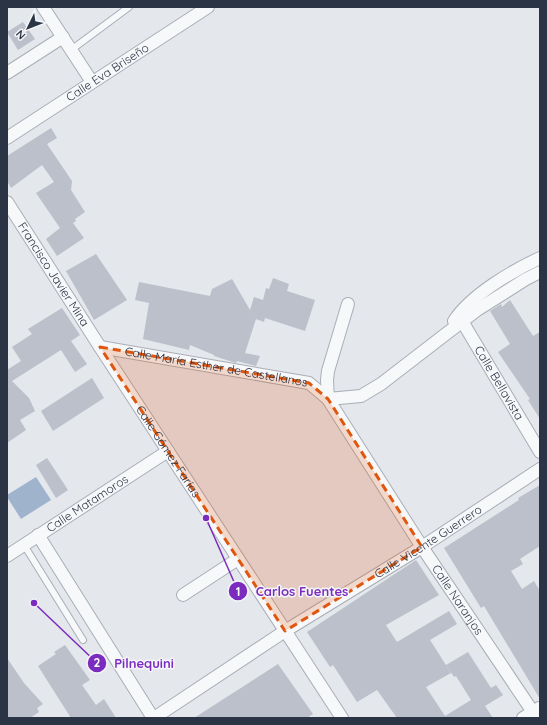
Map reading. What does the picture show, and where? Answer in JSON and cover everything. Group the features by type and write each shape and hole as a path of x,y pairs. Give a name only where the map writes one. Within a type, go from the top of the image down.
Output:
{"street":[{"path":"43,7 92,82"},
{"name":"Calle Eva Briseño","path":"7,138 208,7"},
{"path":"7,73 63,37"},
{"name":"Francisco Javier Mina","path":"7,202 100,347"},
{"path":"348,304 326,380 328,399 361,396 381,384 448,330 460,318 471,301 519,268 540,258"},
{"path":"460,318 476,310 526,278 540,272"},
{"name":"Calle Bellavista","path":"460,318 540,452"},
{"name":"Calle María Esther de Castellanos","path":"100,347 309,383 328,399"},
{"name":"Calle Gómez Farías","path":"100,347 342,718"},
{"name":"Calle Naranjos","path":"328,399 422,547 533,714"},
{"name":"Calle Matamoros","path":"7,556 168,451"},
{"name":"Calle Vicente Guerrero","path":"153,718 285,631 422,547 540,469"},
{"path":"38,535 153,718"},
{"path":"182,595 238,559"}],"lane":[{"path":"71,50 129,7"},
{"path":"24,545 83,640"}],"highlighted area":[{"path":"100,347 309,383 328,399 422,547 285,631"}],"water":[{"path":"36,477 51,500 21,519 7,495"}],"building":[{"path":"23,22 35,39 18,50 7,32"},
{"path":"51,128 57,138 47,144 72,181 71,190 85,212 75,219 76,221 73,223 84,238 57,256 46,239 60,228 36,193 54,182 42,165 11,188 7,181 7,156"},
{"path":"96,254 127,300 94,320 66,271"},
{"path":"273,278 289,284 287,291 315,300 305,331 265,318 264,322 256,319 245,353 260,356 256,366 237,361 236,363 214,356 190,345 189,350 143,339 149,303 135,300 139,282 210,296 212,289 232,279 250,310 254,297 263,300 266,288 269,289"},
{"path":"510,300 533,336 540,332 540,419 528,400 530,399 498,352 510,344 490,311 501,304 502,307"},
{"path":"62,308 80,335 71,341 87,364 75,372 61,350 12,381 29,398 35,411 20,420 26,430 7,443 7,370 21,361 12,347 32,334 28,329"},
{"path":"92,378 104,398 53,431 41,411"},
{"path":"47,458 68,490 56,498 36,465"},
{"path":"540,485 540,546 520,559 523,564 511,571 522,589 534,581 540,591 540,699 484,606 481,608 444,548 519,500 518,498"},
{"path":"416,560 439,595 386,625 397,642 449,611 457,624 430,640 451,673 426,687 445,716 471,700 456,676 454,677 446,665 468,652 491,688 496,685 503,695 485,706 493,718 397,718 377,690 357,702 333,665 330,667 307,632"},
{"path":"65,645 90,680 82,685 96,705 104,699 116,718 71,718 38,666 56,654 54,652"},
{"path":"7,658 24,683 43,704 37,708 39,712 30,718 7,718"},
{"path":"278,664 313,714 307,718 194,718"}],"place":[{"name":"Carlos Fuentes","path":"206,518"},
{"name":"Pilnequini","path":"34,603"}]}
